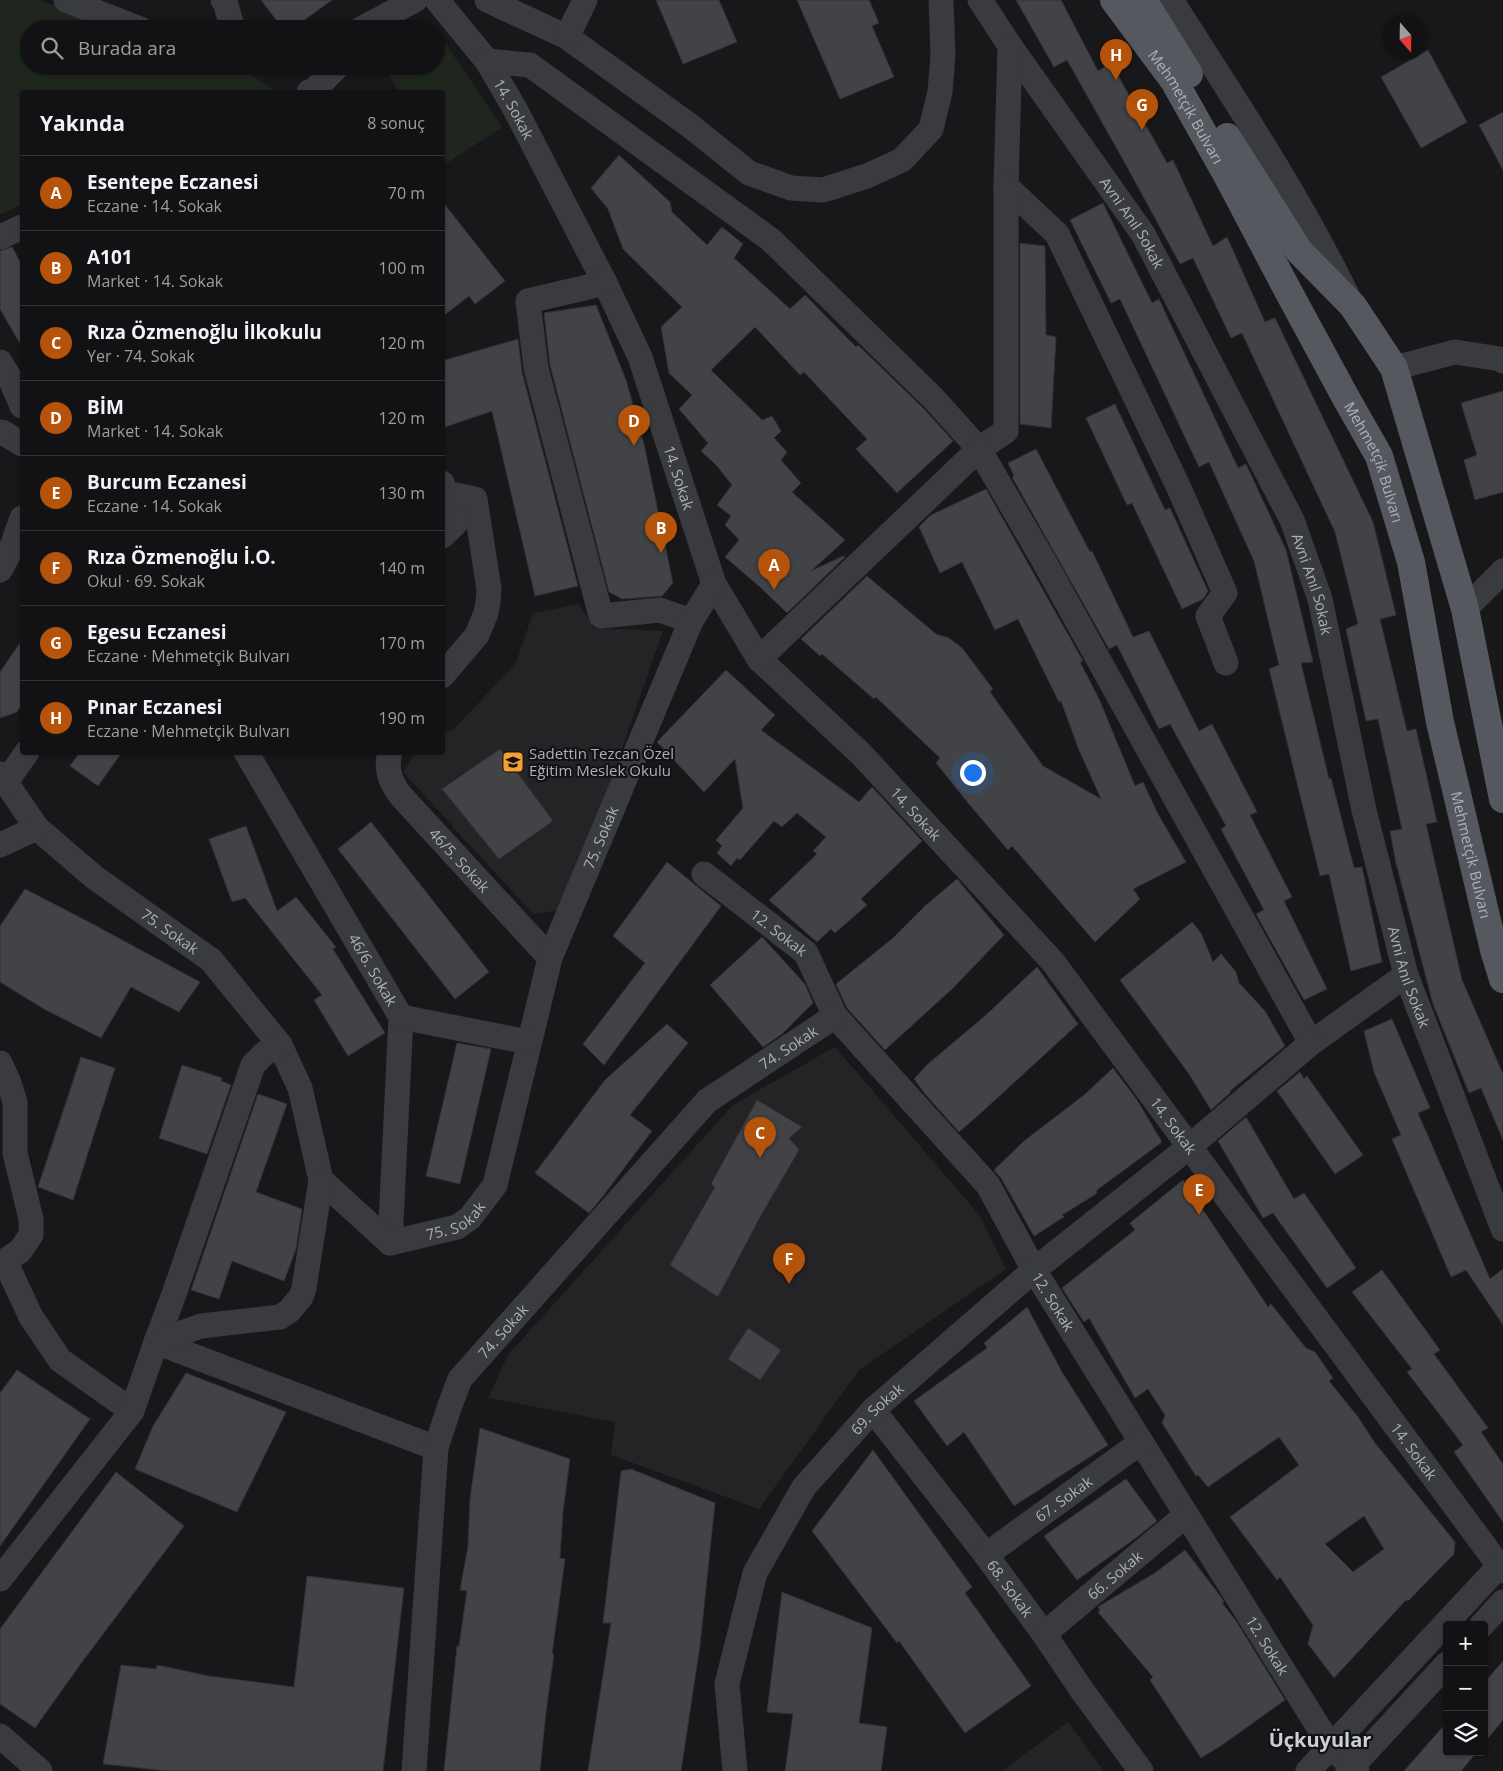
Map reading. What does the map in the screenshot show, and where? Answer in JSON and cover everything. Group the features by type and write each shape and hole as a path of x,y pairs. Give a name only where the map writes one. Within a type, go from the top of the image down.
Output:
{"main road":[{"name":"Mehmetçik Bulvarı","path":"1114,0 1174,81 1228,176 1332,373 1379,456 1411,562 1440,722 1494,950 1503,979"},
{"name":"Mehmetçik Bulvarı","path":"1143,0 1240,160 1299,250 1352,306 1394,368 1465,609 1503,799"}],"street":[{"path":"66,0 117,20"},
{"path":"223,0 230,20"},
{"path":"378,20 415,0"},
{"path":"487,0 567,37 689,125 749,173 791,188 823,190 867,176 902,160 932,129 940,92 942,55 941,0"},
{"path":"567,37 585,0"},
{"name":"Avni Anıl Sokak","path":"980,0 1010,46 1143,234 1292,520 1320,599 1364,810 1406,975 1503,1229"},
{"path":"1171,0 1251,124 1333,266 1352,306"},
{"path":"405,20 438,1"},
{"name":"14. Sokak","path":"438,1 487,61 515,109 605,283 640,357 714,584 759,659 861,754 1053,962 1502,1567"},
{"path":"759,659 979,449 1006,431 1006,186 1010,46"},
{"path":"487,61 530,65 771,240 933,398 979,449 1050,572 1311,1043"},
{"path":"314,90 329,75"},
{"path":"1006,186 1057,234 1178,486 1225,593 1208,616 1226,663"},
{"path":"605,283 528,302 536,368 601,616 660,610 691,621"},
{"path":"1394,368 1454,352 1500,359 1503,362"},
{"path":"0,362 10,378 20,401"},
{"path":"0,433 2,432 20,443"},
{"path":"445,488 475,499 489,589 486,613 477,635 445,672"},
{"path":"445,491 455,524 445,533"},
{"path":"0,570 10,552 20,524"},
{"path":"1465,609 1503,571"},
{"name":"75. Sokak","path":"390,1243 458,1227 470,1218 495,1185 528,1042 550,958 691,621 714,584"},
{"path":"3,778 24,755"},
{"name":"46/6. Sokak","path":"248,755 401,1017 390,1243"},
{"name":"46/5. Sokak","path":"389,755 388,772 391,781 401,796 550,958"},
{"name":"75. Sokak","path":"3,778 37,828 94,877 211,960 280,1045 300,1088 321,1180"},
{"path":"0,845 37,828"},
{"name":"12. Sokak","path":"704,874 806,952 835,1016 988,1185 1034,1270 1141,1442 1331,1747 1352,1770"},
{"name":"69. Sokak","path":"735,1771 727,1684 756,1573 804,1487 873,1410 1034,1270 1189,1147 1311,1043 1406,975"},
{"name":"74. Sokak","path":"414,1771 436,1448 460,1379 707,1101 835,1016"},
{"path":"401,1017 528,1042"},
{"path":"0,1579 132,1411 254,1065 265,1053 280,1045"},
{"path":"0,1063 10,1082 15,1102 15,1153 31,1219 31,1235 20,1251 6,1261 31,1317 60,1360 132,1411"},
{"path":"156,1342 201,1326 280,1317 289,1312 301,1297 304,1288 321,1180"},
{"path":"321,1180 390,1243"},
{"path":"156,1342 436,1448"},
{"name":"68. Sokak","path":"873,1410 986,1555 1141,1771"},
{"name":"67. Sokak","path":"986,1555 1141,1442"},
{"name":"66. Sokak","path":"1044,1634 1186,1514"},
{"path":"1308,1771 1502,1567"},
{"path":"1486,1621 1503,1602"},
{"path":"1352,1770 1445,1666"},
{"path":"0,1736 40,1771"}],"shaded area":[{"path":"0,0 38,0 98,20 20,20 20,75 251,75 274,90 20,90 20,205 0,215"},
{"path":"445,43 502,127 447,163 445,160 445,90 399,90 388,75 445,75"},
{"name":"Sadettin Tezcan Özel Eğitim Meslek Okulu","path":"579,604 594,628 663,631 566,909 533,914 403,772 414,755 445,755 445,732 453,730 516,663 533,613"},
{"path":"835,1047 980,1216 1006,1269 859,1370 759,1509 611,1455 615,1422 488,1398 508,1355 733,1105"},
{"path":"1068,1722 1104,1771 1002,1771"}],"building":[{"path":"261,0 332,0 304,20 276,20"},
{"path":"656,0 719,0 737,42 683,64"},
{"path":"797,0 869,0 879,23 872,26 894,77 840,99"},
{"path":"1016,0 1061,0 1098,71 1111,63 1167,163 1173,160 1213,246 1227,237 1265,322 1275,318 1373,522 1396,615 1380,619 1407,731 1416,729 1437,822 1426,824 1462,980 1503,1074 1503,1140 1481,1088 1469,1093 1433,1004 1396,863 1390,831 1402,829 1378,719 1366,721 1346,629 1358,624 1335,532 1242,333 1231,338 1193,258 1180,264 1067,60 1054,67"},
{"path":"1428,50 1467,122 1421,148 1381,77 1411,60 1428,60"},
{"path":"1503,112 1503,170 1479,125"},
{"path":"619,155 670,202 672,212 707,245 722,227 743,244 734,258 790,309 805,295 856,347 858,345 923,408 953,441 897,493 856,449 867,439 804,372 800,375 755,327 711,370 762,420 772,416 781,431 774,438 787,452 781,460 801,483 792,492 845,540 811,571 843,556 845,557 787,613 725,557 739,540 725,525 731,516 717,505 732,485 717,466 701,451 708,443 679,409 692,395 669,373 661,327 682,307 623,249 608,209 591,188"},
{"path":"1103,203 1152,303 1159,299 1238,468 1246,464 1286,550 1313,662 1301,663 1329,779 1331,778 1354,868 1362,867 1382,962 1351,971 1329,874 1320,876 1269,669 1279,665 1254,561 1209,462 1199,467 1120,299 1111,303 1070,220"},
{"path":"445,205 505,281 475,304 469,296 445,315"},
{"path":"1020,243 1045,246 1046,335 1056,337 1051,428 1020,424"},
{"path":"12,247 20,261 20,344 0,309 0,251"},
{"path":"596,305 626,380 644,444 673,583 662,596 622,599 609,592 550,365 544,313"},
{"path":"518,339 522,372 578,586 535,596 492,411 445,427 445,360"},
{"path":"1503,391 1503,492 1475,500 1464,460 1477,455 1461,403"},
{"path":"1115,404 1165,510 1170,508 1208,591 1203,599 1182,609 1132,503 1127,505 1086,418"},
{"path":"1036,449 1090,552 1092,551 1133,637 1149,631 1199,731 1212,724 1257,812 1250,815 1292,897 1284,901 1327,989 1304,1000 1256,914 1264,910 1221,829 1226,826 1170,724 1159,729 1117,645 1109,649 1012,477 1014,476 1008,463"},
{"path":"986,489 1083,661 1080,662 1100,701 1135,786 1143,782 1158,814 1186,862 1133,889 1140,899 1095,942 1012,846 1008,850 969,804 936,763 940,758 876,697 874,699 822,654 820,656 801,639 867,576 936,634 949,638 962,648 993,689 990,692 1043,766 1101,799 1079,750 1061,701 1059,702 1018,619 995,630 962,562 940,573 919,527 931,515"},
{"path":"20,643 20,707 17,712 0,718 0,672"},
{"path":"726,670 775,715 761,730 859,802 872,787 922,841 861,899 867,905 835,933 831,929 817,942 769,900 817,854 813,851 826,837 797,813 782,827 774,821 740,860 737,858 731,866 717,853 722,846 716,840 743,808 735,759 704,792 657,742"},
{"name":"Sadettin Tezcan Özel Eğitim Meslek Okulu","path":"500,749 553,821 499,859 442,789"},
{"path":"78,755 120,755 98,786 70,766"},
{"path":"371,822 489,972 455,999 338,849"},
{"path":"246,826 277,911 296,897 336,947 333,949 385,1033 348,1056 314,1000 322,995 245,898 232,902 209,839"},
{"path":"667,862 721,906 604,1065 583,1044 645,963 613,936"},
{"path":"957,879 1004,935 952,989 885,1050 847,1008 836,984 893,938 925,906"},
{"path":"25,889 200,982 179,1012 131,987 101,1038 44,1009 0,982 0,926"},
{"path":"1192,922 1201,933 1213,962 1221,954 1236,972 1239,983 1265,1011 1285,1046 1230,1091 1211,1110 1189,1074 1120,980"},
{"path":"762,937 805,984 813,1003 782,1034 763,1047 710,985"},
{"path":"1037,967 1078,1024 959,1132 914,1079 928,1064 987,1014"},
{"path":"1392,1019 1430,1108 1418,1113 1490,1279 1503,1269 1503,1325 1466,1270 1451,1277 1392,1139 1401,1135 1374,1072 1364,1031"},
{"path":"667,1024 688,1043 630,1115 652,1131 589,1213 535,1173 605,1080"},
{"path":"457,1043 491,1049 460,1184 426,1176"},
{"path":"81,1057 115,1068 73,1200 38,1187"},
{"path":"182,1065 222,1078 221,1081 231,1085 207,1154 159,1138"},
{"path":"1113,1068 1137,1100 1162,1142 1097,1190 1096,1194 1062,1215 1064,1217 1034,1236 1001,1178 994,1170 1024,1141 1084,1095"},
{"path":"1300,1072 1304,1079 1307,1076 1363,1155 1335,1174 1277,1091"},
{"path":"258,1094 287,1104 256,1192 302,1209 296,1249 284,1281 232,1261 219,1299 191,1290"},
{"path":"757,1100 802,1127 789,1138 799,1150 759,1219 718,1297 670,1265 715,1187 711,1184"},
{"path":"1246,1117 1294,1199 1304,1193 1356,1268 1327,1288 1273,1213 1263,1218 1218,1141"},
{"path":"1183,1180 1268,1307 1271,1304 1306,1348 1315,1352 1333,1378 1329,1381 1358,1417 1375,1443 1455,1542 1454,1554 1408,1601 1406,1600 1334,1678 1308,1644 1313,1625 1280,1577 1277,1580 1230,1517 1299,1465 1279,1437 1208,1487 1198,1475 1196,1476 1162,1423 1165,1415 1148,1389 1135,1398 1089,1318 1084,1322 1062,1288 1135,1230 1130,1223","holes":["1364,1516 1384,1549 1353,1572 1325,1544"]},
{"path":"1382,1270 1440,1350 1434,1354 1488,1428 1481,1432 1503,1464 1503,1522 1454,1452 1463,1445 1407,1372 1412,1369 1352,1292"},
{"path":"1027,1307 1062,1372 1108,1445 1014,1506 964,1432 947,1446 914,1401 987,1348 984,1343"},
{"path":"748,1328 781,1350 760,1380 728,1359"},
{"path":"17,1370 90,1419 0,1546 0,1393"},
{"path":"186,1373 286,1412 237,1512 135,1469 153,1426"},
{"path":"480,1428 570,1459 563,1512 560,1558 565,1559 552,1654 554,1654 540,1771 444,1771 457,1646 459,1646 467,1591 460,1590 468,1546 470,1499"},
{"path":"873,1450 972,1587 965,1593 1031,1686 965,1733 899,1641 897,1643 812,1531"},
{"path":"631,1469 715,1503 700,1645 681,1771 588,1771 611,1623 603,1623 621,1471"},
{"path":"116,1472 184,1526 35,1728 0,1704 0,1629"},
{"path":"1126,1479 1157,1521 1077,1580 1044,1536"},
{"path":"1185,1550 1221,1597 1224,1602 1222,1603 1236,1621 1285,1700 1201,1758 1150,1680 1153,1677 1098,1612 1100,1610 1098,1607 1155,1573"},
{"path":"307,1576 404,1588 383,1771 168,1771 103,1764 121,1665 156,1669 157,1665 209,1676 294,1687"},
{"path":"782,1592 872,1628 859,1723 887,1727 881,1771 785,1771 793,1714 767,1712"},
{"path":"1503,1661 1503,1720 1488,1738 1488,1711 1488,1678"},
{"path":"1443,1727 1443,1756 1474,1756 1461,1771 1404,1771"}],"place":[{"name":"Pınar Eczanesi","path":"1116,80"},
{"name":"Egesu Eczanesi","path":"1142,130"},
{"name":"BİM","path":"634,446"},
{"name":"A101","path":"661,553"},
{"name":"Esentepe Eczanesi","path":"774,590"},
{"name":"Sadettin Tezcan Özel Eğitim Meslek Okulu","path":"513,762"},
{"name":"Rıza Özmenoğlu İlkokulu","path":"760,1158"},
{"name":"Burcum Eczanesi","path":"1199,1215"},
{"name":"Rıza Özmenoğlu İ.O.","path":"789,1284"}],"district":[{"name":"Üçkuyular","path":"1320,1739"}]}
